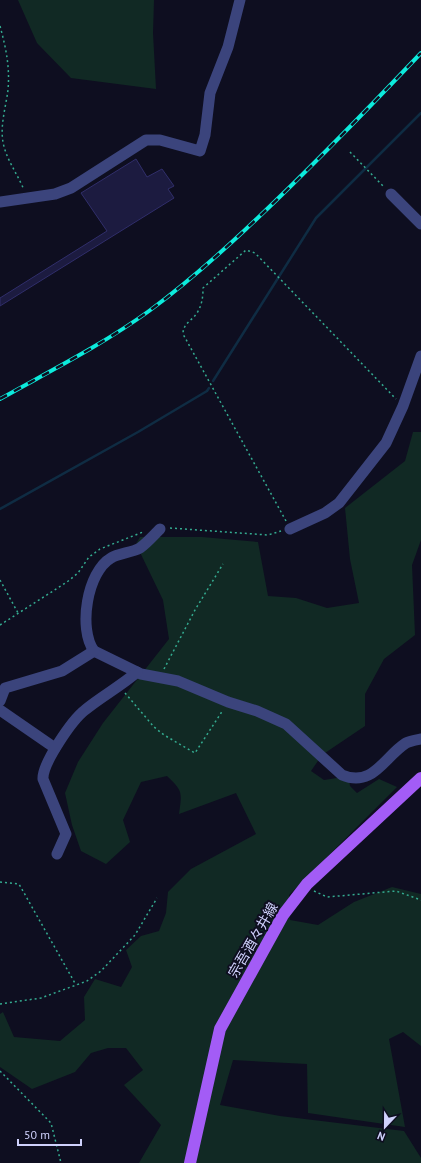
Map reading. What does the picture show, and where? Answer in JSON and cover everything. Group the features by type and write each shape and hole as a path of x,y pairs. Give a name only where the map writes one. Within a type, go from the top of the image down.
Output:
{"main road":[{"name":"宗吾酒々井線","path":"190,1163 220,1029 283,915 305,886 351,841 421,778"}],"street":[{"path":"0,202 55,194 71,188 146,140 160,140 200,151 205,135 210,93 228,47 240,0"},
{"path":"392,194 421,224"},
{"path":"290,529 325,513 347,494 386,443 403,406 421,356"},
{"path":"160,529 140,548 111,558 98,570 85,614 90,646 94,650 137,672 178,681 228,702 257,711 286,724 342,775 352,779 362,778 378,769 406,743 421,738"},
{"path":"0,701 5,688 62,671 94,650"},
{"path":"57,854 66,834 43,779 43,772 55,748 84,710 120,687 137,672"},
{"path":"0,710 55,748"}],"path":[{"path":"0,26 8,58 8,89 4,112 3,140 7,158 27,198"},
{"path":"350,152 392,194"},
{"path":"0,625 67,582 78,573 89,557 100,549 134,535 160,529 176,528 268,535 290,529 183,334 185,325 197,314 203,299 203,288 246,250 255,253 403,406"},
{"path":"160,678 191,617 223,564"},
{"path":"0,580 18,613"},
{"path":"120,687 154,727 164,735 195,753 228,702"},
{"path":"0,882 19,884 76,986"},
{"path":"305,886 327,897 396,891 421,900"},
{"path":"0,1004 41,998 87,981 101,971 135,935 157,898"},
{"path":"0,1071 51,1123 61,1163"}],"green space":[{"path":"18,0 154,0 153,33 156,89 71,78 37,43"},
{"path":"413,432 421,432 421,540 412,565 415,635 384,659 365,694 365,726 322,755 311,771 324,780 337,778 348,771 350,786 357,793 379,779 397,787 289,895 290,920 318,925 354,902 392,887 421,894 421,1046 403,1032 389,1039 405,1127 308,1113 307,1064 233,1060 220,1105 280,1116 404,1131 421,1158 421,1163 139,1163 161,1125 124,1085 143,1070 126,1048 108,1048 91,1053 75,1072 32,1089 0,1067 0,1014 3,1012 14,1037 60,1041 85,1020 84,997 95,979 121,987 132,967 126,950 141,936 159,931 166,913 168,892 191,869 256,834 236,793 179,814 181,801 180,792 176,785 167,776 141,782 123,820 130,842 106,864 81,851 72,825 65,793 78,762 103,723 169,639 163,600 136,544 140,537 202,537 258,542 268,596 296,598 327,608 359,603 350,559 345,508 405,461"}],"building":[{"path":"136,159 147,177 162,169 174,186 168,189 174,198 0,306 0,298 107,231 81,193"}],"waterway":[{"path":"213,381 316,218 421,113"},
{"path":"0,509 138,432 207,391 209,388"}],"railway":[{"path":"0,399 113,335 149,311 186,282 234,240 291,186 421,53"}]}
